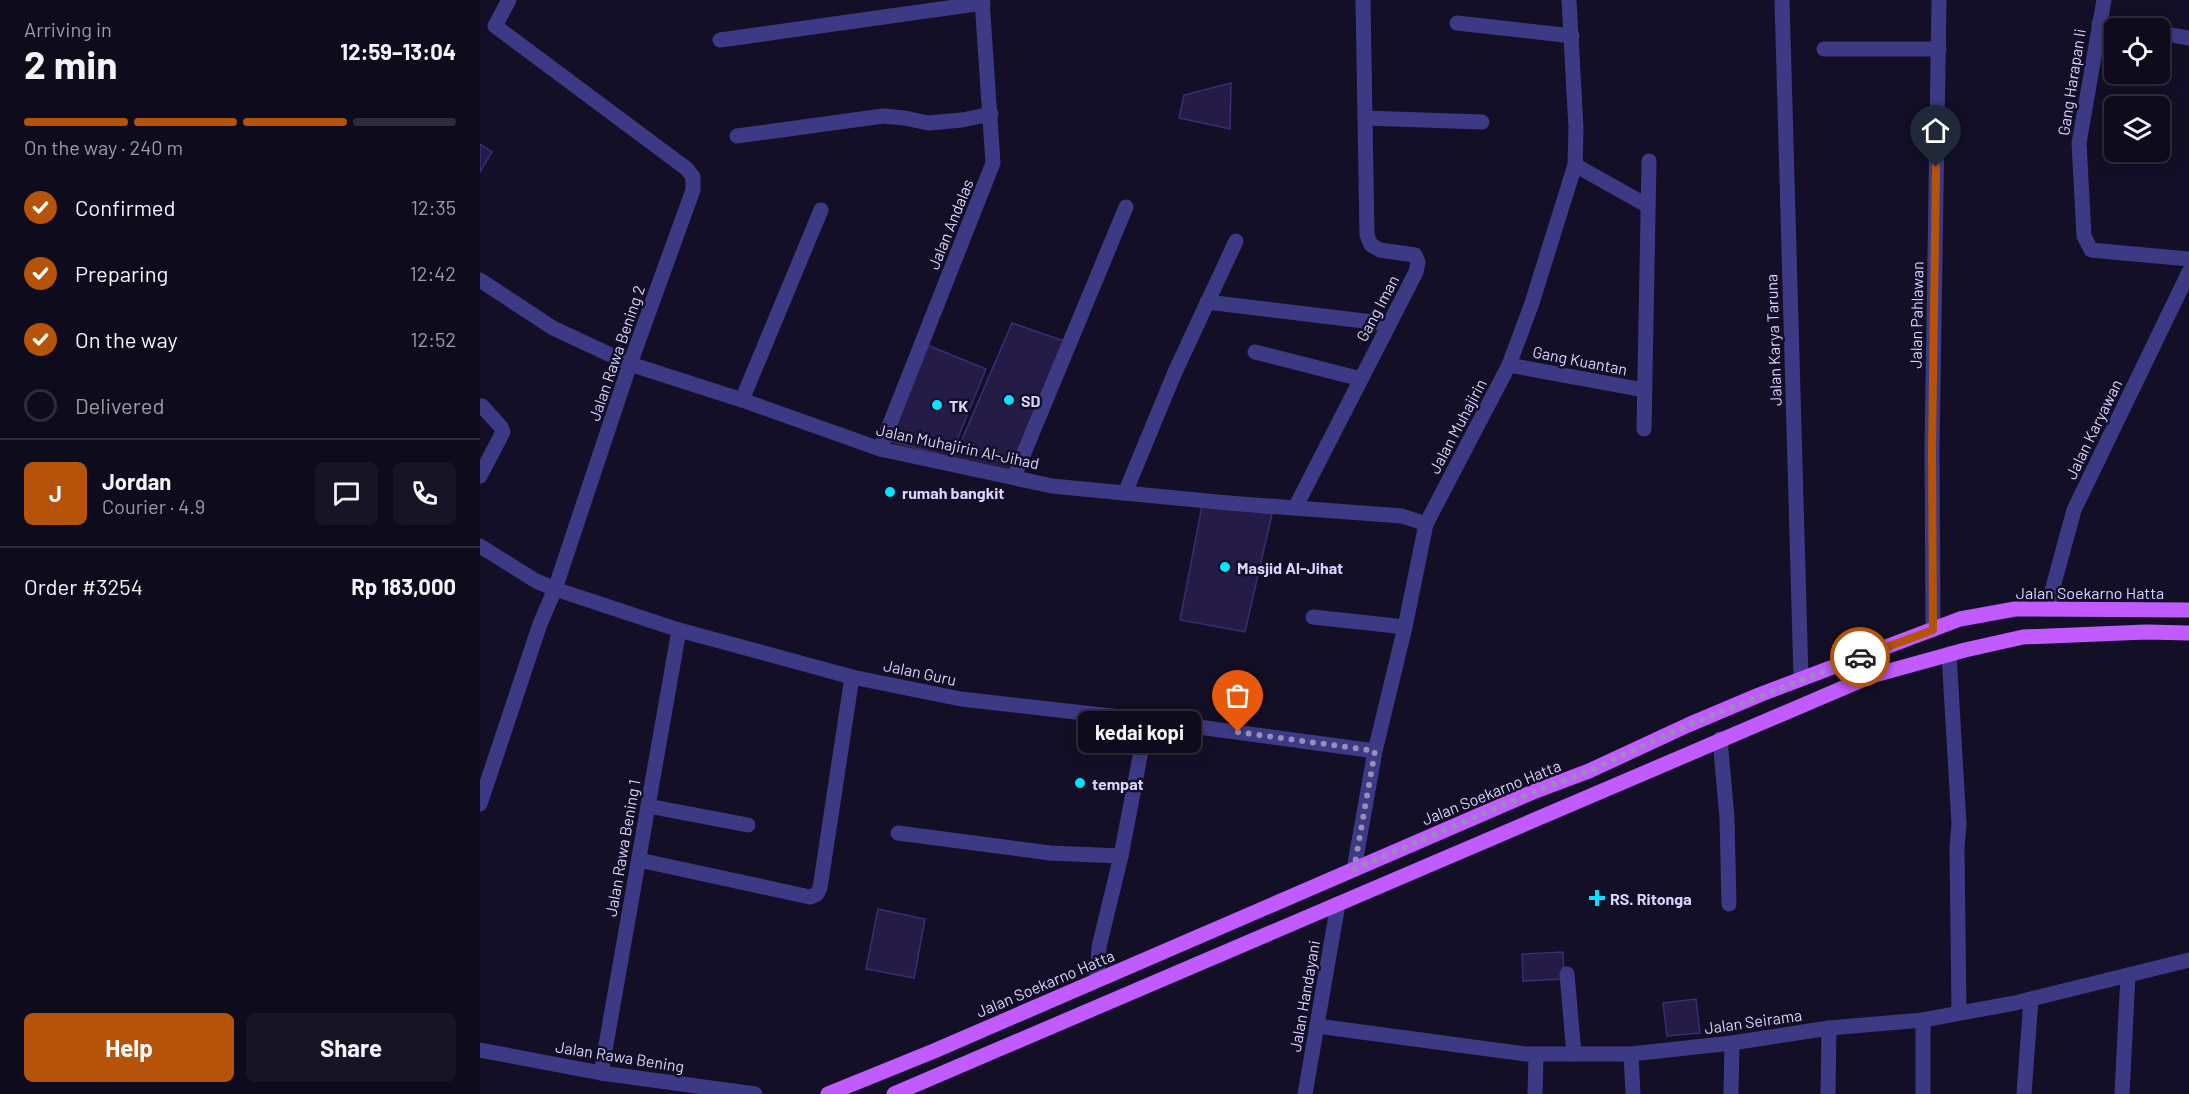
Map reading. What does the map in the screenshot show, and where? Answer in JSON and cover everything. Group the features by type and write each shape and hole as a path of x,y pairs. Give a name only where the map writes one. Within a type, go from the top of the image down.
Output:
{"main road":[{"name":"Jalan Soekarno Hatta","path":"828,1094 934,1051 1533,792 1589,771 1688,725 1802,678 1960,619 2015,609 2189,610"},
{"path":"894,1094 1871,676 1949,654 2023,637 2146,632 2189,633"},
{"path":"1688,725 1697,749"}],"street":[{"name":"Jalan Rawa Bening 2","path":"480,804 630,364 693,190 693,177 687,169 487,26 509,0"},
{"name":"Gang Iman","path":"1295,508 1416,272 1418,261 1414,255 1380,250 1371,245 1367,235 1363,0"},
{"name":"Jalan Muhajirin","path":"1354,869 1375,751 1405,627 1426,524 1509,365 1532,303 1575,165 1576,128 1569,0"},
{"name":"Jalan Karya Taruna","path":"1782,0 1802,678"},
{"name":"Jalan Pahlawan","path":"1933,630 1932,449 1939,0"},
{"name":"Gang Harapan Ii","path":"2104,0 2079,143 2086,243 2091,250 2189,259"},
{"path":"720,40 982,2"},
{"name":"Jalan Andalas","path":"879,449 993,164 982,2"},
{"path":"1458,23 1572,36"},
{"path":"2099,24 2104,25"},
{"path":"2170,35 2189,38"},
{"path":"1824,49 1938,49"},
{"path":"737,136 883,116 928,123 962,120 991,114"},
{"path":"1365,118 1482,123"},
{"path":"1644,429 1649,161"},
{"path":"1575,165 1648,206"},
{"path":"1014,477 1126,207"},
{"path":"742,400 821,210"},
{"path":"1125,493 1174,372 1236,241"},
{"name":"Jalan Karyawan","path":"2047,609 2074,510 2189,272"},
{"name":"Jalan Muhajirin Al-Jihad","path":"480,280 553,328 630,364 742,400 879,449 1052,486 1402,516 1426,524"},
{"path":"1207,302 1389,324"},
{"path":"1255,352 1361,379"},
{"name":"Gang Kuantan","path":"1509,365 1644,390"},
{"path":"480,476 503,432 482,406"},
{"name":"Jalan Guru","path":"480,546 536,582 679,630 852,676 961,699 1147,720 1375,751"},
{"path":"1313,617 1405,627"},
{"name":"Jalan Rawa Bening 1","path":"601,1073 679,630"},
{"path":"1949,654 1959,824 1959,1014"},
{"path":"639,860 810,897 817,894 820,888 852,676"},
{"path":"1097,980 1099,947 1121,856 1147,720"},
{"path":"1720,739 1727,818 1729,904"},
{"path":"648,806 748,825"},
{"path":"898,833 1050,853 1121,856"},
{"name":"Jalan Handayani","path":"1305,1094 1338,904"},
{"name":"Jalan Seirama","path":"1317,1026 1536,1054 1631,1054 1732,1043 1829,1028 1923,1020 1959,1014 2031,999 2189,960"},
{"path":"1567,974 1574,1054"},
{"path":"2122,1094 2128,975"},
{"path":"2024,1094 2031,999"},
{"path":"1923,1020 1923,1094"},
{"path":"1828,1094 1829,1028"},
{"path":"1731,1094 1732,1043"},
{"name":"Jalan Rawa Bening","path":"480,1050 601,1073 755,1094"},
{"path":"1535,1094 1536,1054"},
{"path":"1631,1054 1633,1094"}],"building":[{"path":"1231,83 1230,129 1179,118 1184,95"},
{"path":"480,144 492,152 480,172"},
{"name":"SD","path":"1012,323 1064,341 1010,471 954,458"},
{"name":"TK","path":"927,345 986,369 950,457 889,441"},
{"name":"Masjid Al-Jihat","path":"1202,506 1272,514 1245,632 1180,620"},
{"path":"878,909 925,919 914,978 866,969"},
{"path":"1563,952 1564,979 1523,981 1522,954"},
{"path":"1696,999 1700,1033 1667,1036 1663,1003"}],"way so far":[{"path":"1238,732 1375,751 1354,869 1533,792 1589,771 1688,725 1860,657"}],"place":[{"name":"SD","path":"1009,400"},
{"name":"TK","path":"937,405"},
{"name":"rumah bangkit","path":"890,492"},
{"name":"Masjid Al-Jihat","path":"1225,567"},
{"name":"kedai kopi","path":"1238,732"},
{"name":"tempat","path":"1080,783"},
{"name":"RS. Ritonga","path":"1597,898"}],"route":[{"path":"1860,657 1933,630 1932,449 1936,167"}]}
